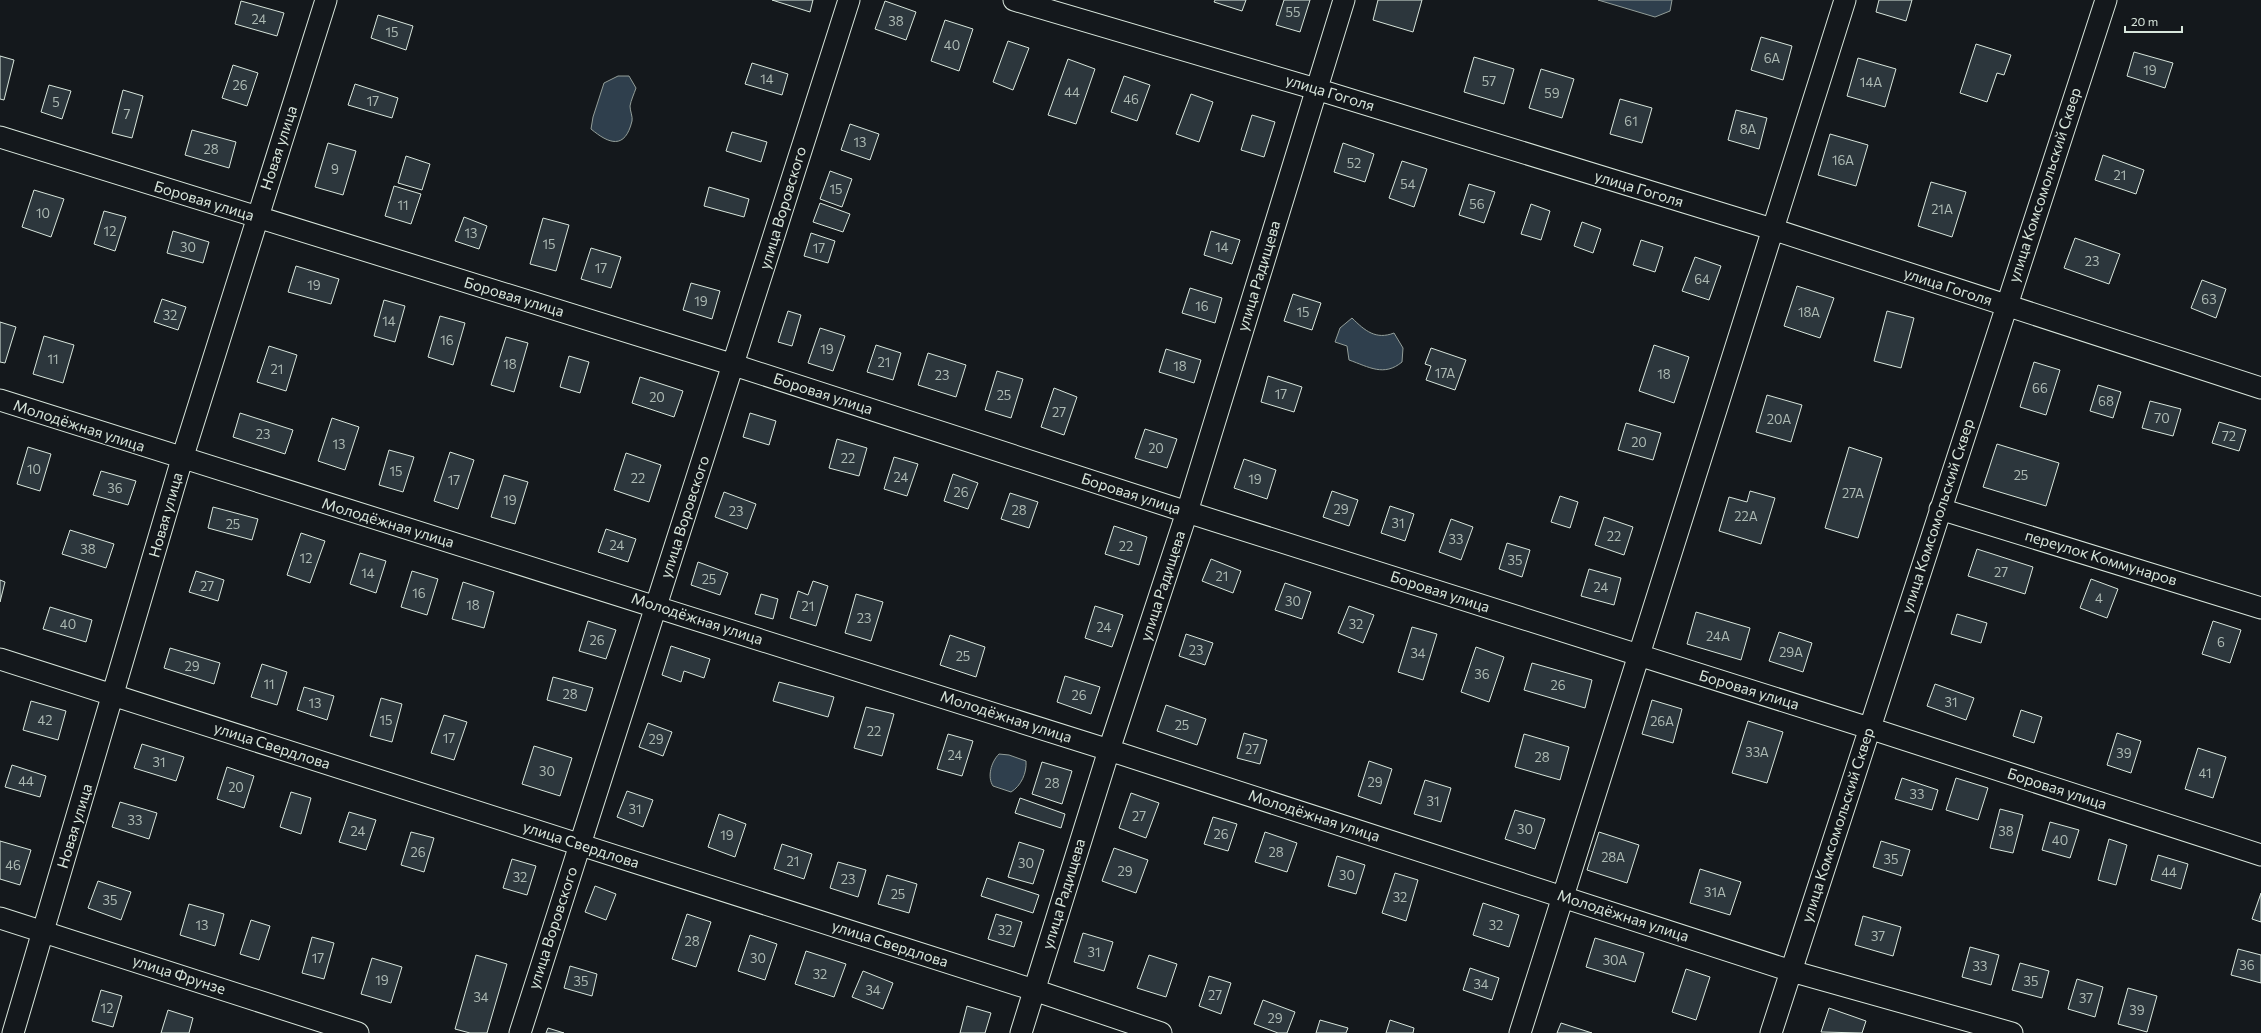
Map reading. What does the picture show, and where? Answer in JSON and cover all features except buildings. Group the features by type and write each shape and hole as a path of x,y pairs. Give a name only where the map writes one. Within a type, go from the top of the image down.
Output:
{"street":[{"name":"Новая улица","path":"13,1033 114,695 182,459 326,0"},
{"name":"улица Воровского","path":"520,1033 849,0"},
{"name":"улица Гоголя","path":"1014,0 1316,89 1772,229 2261,388"},
{"name":"улица Радищева","path":"1022,1033 1109,750 1186,512 1344,0"},
{"path":"1520,1033 1845,0"},
{"name":"улица Комсомольский Сквер","path":"1771,1033 2106,0"},
{"name":"Боровая улица","path":"0,137 734,365 1186,512 1869,728 2261,855"},
{"name":"Молодёжная улица","path":"0,400 182,459 657,606 1109,750 1791,971 2012,1033"},
{"name":"переулок Коммунаров","path":"1940,509 2261,608"},
{"name":"улица Свердлова","path":"0,659 1034,990 1162,1033"},
{"name":"улица Фрунзе","path":"0,918 358,1033"}],"water":[{"path":"1598,0 1672,0 1670,11 1655,17"},
{"path":"618,76 629,76 636,88 630,106 632,119 629,130 625,137 616,142 604,138 591,129 593,117 604,83"},
{"path":"1352,318 1366,330 1376,335 1388,335 1394,333 1403,348 1402,362 1395,367 1383,370 1370,368 1349,360 1347,346 1335,342 1340,328"},
{"path":"999,754 1009,755 1026,761 1023,779 1011,792 993,786 991,782 990,774 992,765"}]}
